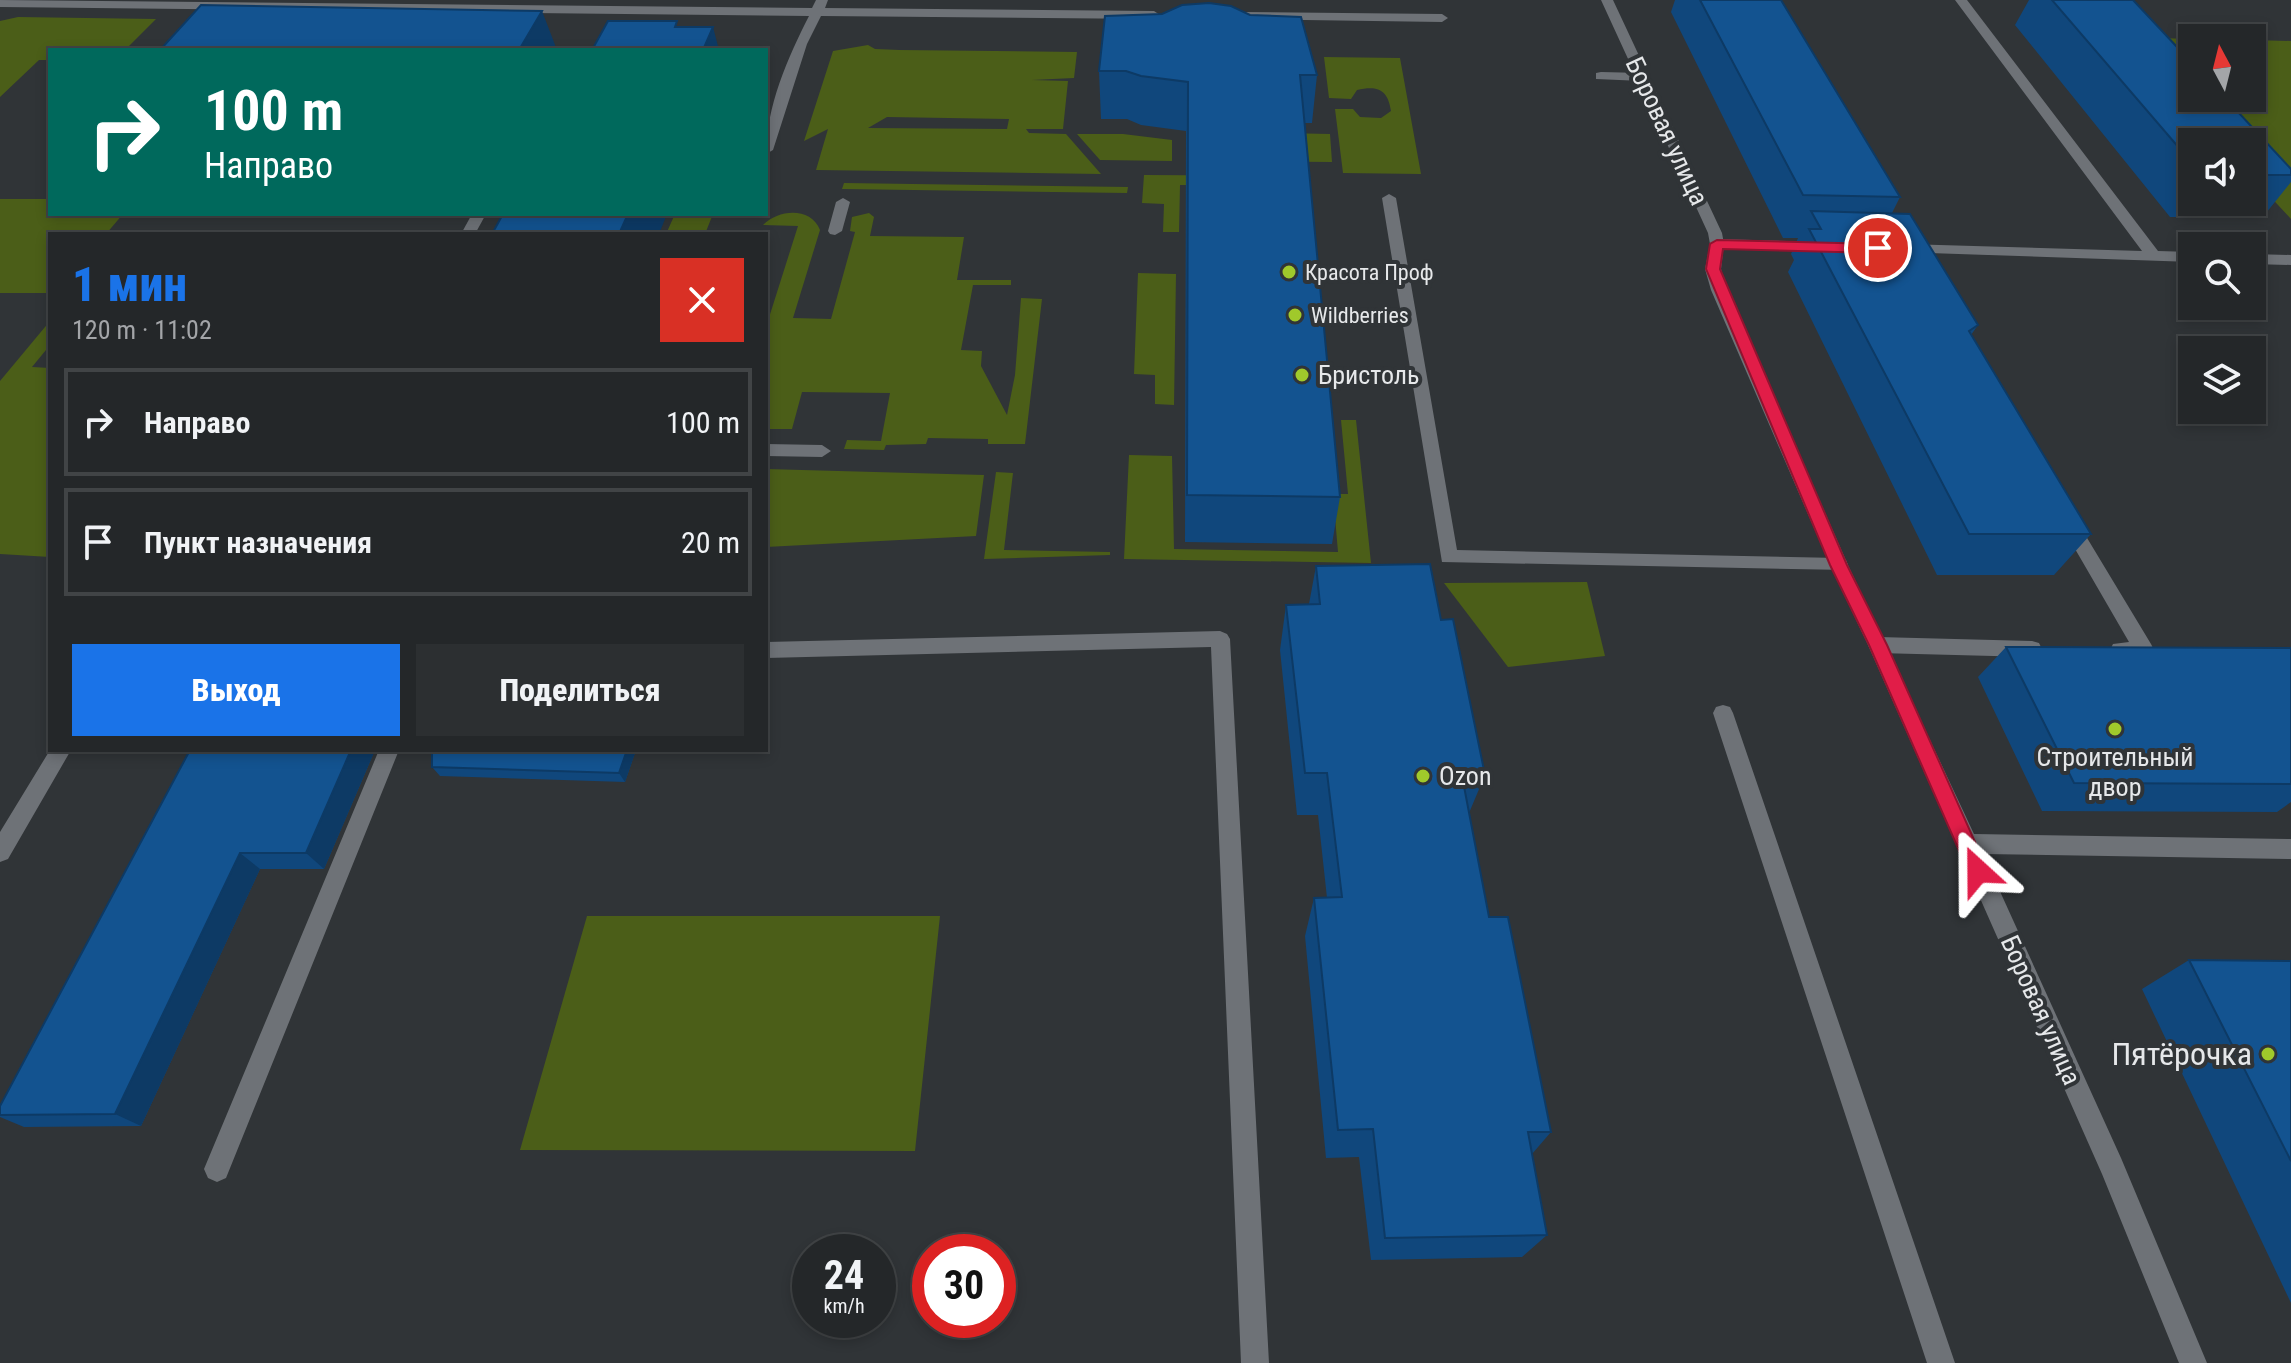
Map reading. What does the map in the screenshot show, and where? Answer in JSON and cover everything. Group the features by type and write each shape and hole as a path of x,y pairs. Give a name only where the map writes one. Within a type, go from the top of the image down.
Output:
{"street":[{"name":"Боровая улица","path":"1607,0 1715,233 1717,244 1713,269 1719,290 1839,565 1878,645 2112,1167 2193,1363"},
{"path":"1961,0 2154,256"},
{"path":"0,3 819,6 1161,15"},
{"path":"768,144 801,44 819,6"},
{"path":"1223,16 1442,18"},
{"path":"1601,76 1642,77"},
{"path":"1389,198 1449,557 1839,565"},
{"path":"835,231 843,202"},
{"path":"1717,244 1832,247"},
{"path":"1905,249 2178,257"},
{"path":"2266,259 2291,260"},
{"path":"768,450 822,451"},
{"path":"2057,503 2152,650 2098,650"},
{"path":"768,650 1220,639 1255,1363"},
{"path":"1878,645 2052,649"},
{"path":"1723,713 1941,1363"},
{"path":"0,852 60,752"},
{"path":"217,1169 388,752"},
{"path":"1966,844 2291,849"}],"green space":[{"path":"18,17 156,19 127,48 48,48 48,60 39,60 0,97 0,21"},
{"path":"2123,37 2178,39 2178,97"},
{"path":"2266,40 2291,41 2291,219 2266,192 2266,128 2207,128 2192,112 2266,112"},
{"path":"868,45 875,49 900,50 1077,52 1074,78 1032,80 1068,81 1063,129 1026,129 1029,133 1066,134 1101,174 816,170 828,129 804,141 833,51","holes":["887,117 1009,119 1007,129 868,128"]},
{"path":"1324,57 1400,58 1421,174 1343,173 1335,109 1353,109 1360,117 1381,118 1391,111 1387,98 1376,89 1357,90 1351,99 1329,98"},
{"path":"1196,131 1330,134 1332,162 1226,161"},
{"path":"1077,134 1123,134 1172,140 1172,161 1100,160"},
{"path":"1144,175 1300,176 1301,186 1180,185 1179,232 1163,232 1164,204 1142,203"},
{"path":"844,183 1128,187 1127,193 842,189"},
{"path":"0,199 48,199 48,216 121,216 108,232 48,232 48,293 0,293"},
{"path":"786,213 802,214 816,223 820,230 793,318 831,319 855,232 850,231 852,217 869,213 874,217 870,236 964,237 957,280 1011,280 1011,285 973,285 961,350 982,351 981,366 1007,415 1015,375 1021,298 1042,299 1025,444 988,444 988,439 928,438 926,444 886,445 884,450 844,449 847,440 881,441 890,393 802,392 792,429 768,429 768,321 798,226 763,225"},
{"path":"674,216 712,216 706,232 667,232"},
{"path":"1138,273 1176,274 1174,405 1155,404 1155,375 1134,374"},
{"path":"48,323 48,350 32,367 48,368 48,557 0,554 0,381"},
{"path":"1341,420 1356,420 1371,563 1124,559 1129,455 1172,456 1174,549 1338,552 1333,494 1348,494"},
{"path":"768,469 984,475 976,536 768,547"},
{"path":"996,472 1013,473 1004,550 1110,552 1110,555 984,559"},
{"path":"1587,582 1605,656 1508,667 1444,583"},
{"path":"587,916 940,916 915,1151 520,1150"}],"building":[{"path":"1700,0 1781,0 1900,197 1803,195"},
{"path":"2052,0 2133,0 2178,48 2178,112 2238,112 2253,128 2178,128 2178,147"},
{"path":"1209,3 1231,6 1250,15 1301,17 1317,75 1300,75 1340,497 1187,495 1188,82 1126,71 1099,71 1105,16 1162,14 1182,5"},
{"path":"201,5 542,11 520,48 162,48"},
{"path":"608,21 677,21 675,27 713,27 704,48 593,48"},
{"path":"2266,142 2291,169 2291,175 2266,175"},
{"path":"1811,211 1910,214 1978,325 1969,331 2091,534 1969,534 1809,229 1821,229"},
{"path":"502,216 627,216 620,232 493,232"},
{"path":"1430,564 1441,620 1453,619 1485,775 1462,776 1489,917 1508,917 1551,1132 1528,1132 1547,1235 1385,1238 1373,1129 1338,1130 1314,898 1342,897 1327,773 1305,773 1286,605 1320,604 1316,566"},
{"path":"2006,647 2291,648 2291,784 2074,783"},
{"path":"189,752 350,752 306,853 240,853 115,1114 0,1115 0,1106"},
{"path":"432,752 626,752 619,773 432,767"},
{"path":"2189,960 2291,961 2291,1161"}],"place":[{"name":"Красота Проф","path":"1289,272"},
{"name":"Wildberries","path":"1295,315"},
{"name":"Бристоль","path":"1302,375"},
{"name":"Строительный двор","path":"2115,729"},
{"name":"Ozon","path":"1423,776"},
{"name":"Пятёрочка","path":"2268,1054"}],"route":[{"path":"1878,248 1717,244 1713,269 1719,290 1839,565 1878,645 1978,871"}]}
